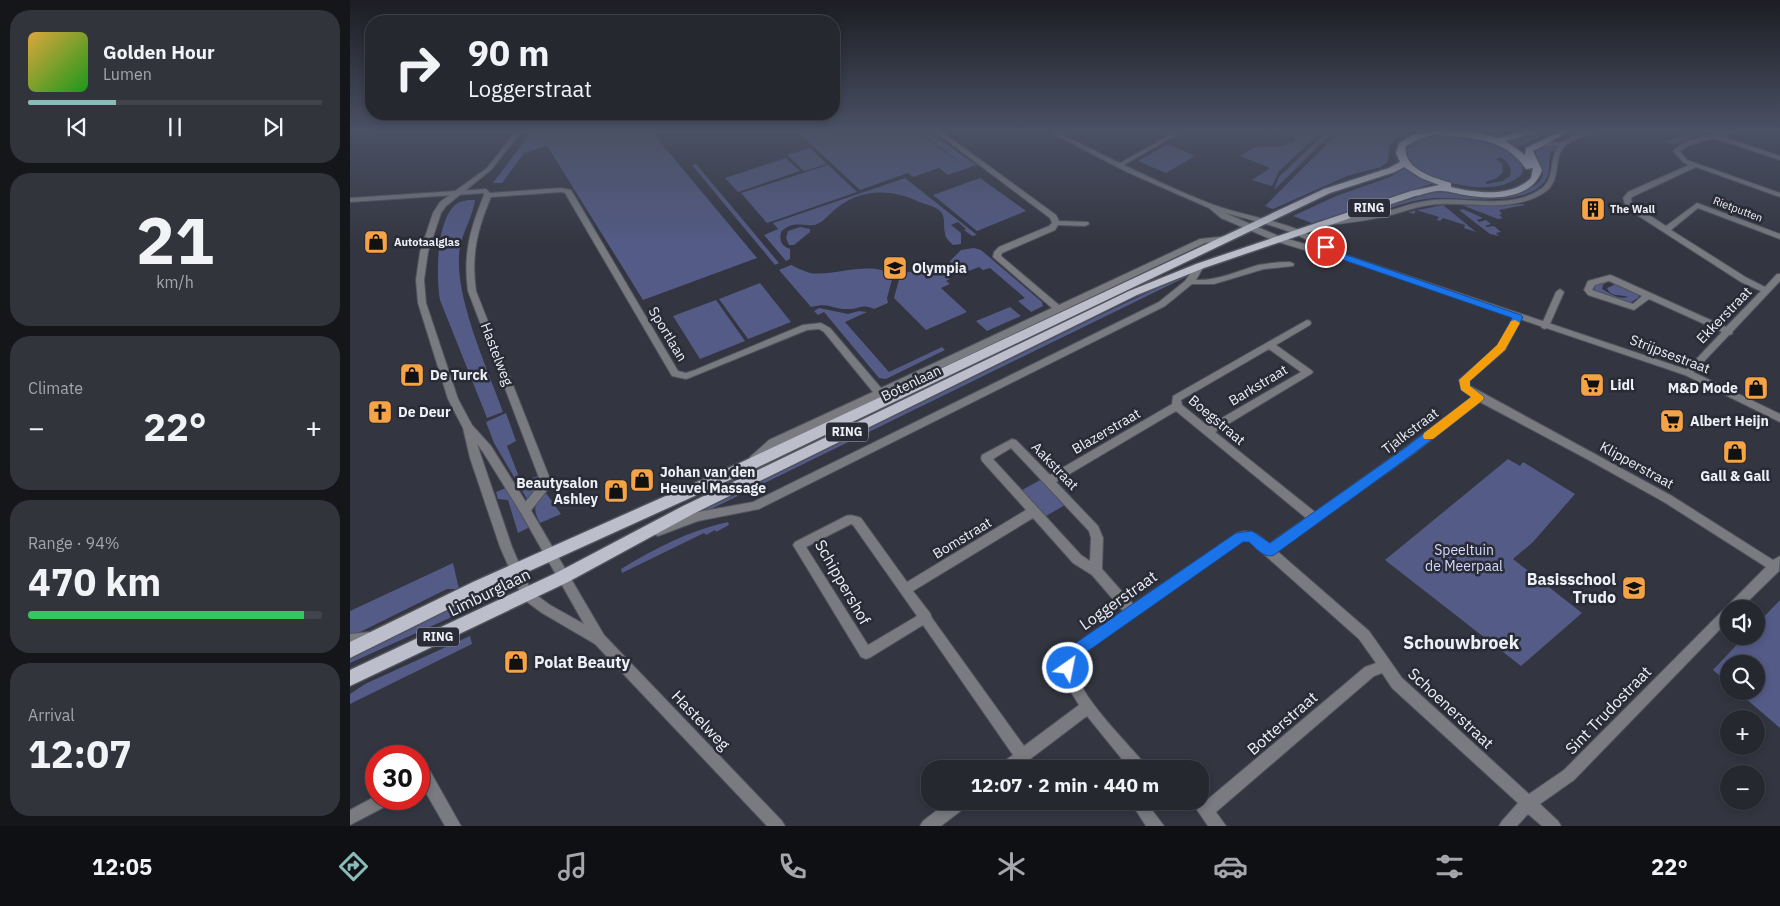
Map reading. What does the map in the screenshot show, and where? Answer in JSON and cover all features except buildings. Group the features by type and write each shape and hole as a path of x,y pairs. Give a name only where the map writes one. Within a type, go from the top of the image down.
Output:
{"main road":[{"name":"RING","path":"1379,173 1384,170"},
{"name":"RING","path":"1251,228 1327,191 1393,170"},
{"name":"RING","path":"1414,170 1440,183 1466,189 1482,190 1500,190 1516,186 1526,181 1530,172 1529,170"},
{"name":"RING","path":"1278,239 1414,193 1441,188 1468,193 1496,194 1523,188 1533,182 1538,174 1537,170"},
{"name":"RING","path":"1414,193 1440,183"},
{"name":"Botenlaan","path":"551,553 749,465 1251,228"},
{"name":"Botenlaan","path":"563,577 688,510 1133,292 1278,239"},
{"name":"Limburglaan","path":"350,650 551,553"},
{"name":"Limburglaan","path":"350,678 563,577"}],"street":[{"name":"Hastelweg","path":"488,170 443,204 437,213 424,252 420,280 422,303 453,399 468,427 487,449 525,510 599,639 777,826"},
{"path":"990,170 1053,217 1056,223"},
{"path":"1130,170 1212,206"},
{"path":"1324,223 1384,214 1412,205 1432,202 1498,202 1525,199 1540,192 1553,181 1556,170"},
{"path":"1685,170 1631,194 1627,198 1627,202 1633,208 1744,280 1767,291"},
{"path":"1708,170 1780,195"},
{"name":"Sportlaan","path":"350,200 457,192 487,193 561,190 568,192 675,374 686,376 806,327 821,326 827,330 879,393"},
{"name":"Hastelweg","path":"487,193 474,226 470,245 469,273 472,291 546,484 525,510"},
{"name":"Rietputten","path":"1666,230 1696,205 1780,237"},
{"name":"Strijpsestraat","path":"1212,206 1296,233 1321,244 1332,253"},
{"name":"Strijpsestraat","path":"1212,206 1224,216 1278,239 1316,251 1332,253 1688,373 1780,418"},
{"path":"1056,223 1085,224"},
{"path":"1056,223 1052,228 1002,249 998,252 997,257 1058,309"},
{"name":"Botenlaan","path":"749,465 773,443 1203,241 1229,238"},
{"path":"1190,281 1196,283 1221,279 1265,266 1290,264"},
{"name":"Botenlaan","path":"640,537 698,517 755,506 1162,304 1196,275 1200,266"},
{"name":"Ekkerstraat","path":"1688,373 1729,332 1780,276"},
{"path":"1648,295 1634,307 1588,290 1590,283 1610,278 1648,295 1729,332"},
{"path":"1545,326 1560,292"},
{"path":"1479,397 1465,388 1464,380 1502,348 1518,317"},
{"name":"Boegstraat","path":"1307,323 1176,398 1177,406 1315,519"},
{"name":"Barkstraat","path":"1208,431 1308,372 1270,345"},
{"name":"Klipperstraat","path":"1479,397 1668,499 1778,564"},
{"name":"Tjalkstraat","path":"1269,551 1479,397"},
{"name":"Blazerstraat","path":"1049,480 1177,406"},
{"name":"Hastelweg","path":"468,427 475,458 526,594 546,609 599,639"},
{"name":"Aakstraat","path":"1096,571 1097,538 1094,529 1049,480 1012,443 986,458 1032,512 1077,559 1096,571 1132,612"},
{"name":"Bomstraat","path":"906,589 1032,512"},
{"name":"Schippershof","path":"926,617 866,653 799,545 850,520 857,521 926,617 1022,756"},
{"name":"Loggerstraat","path":"1132,760 1088,707 1073,681 1068,668 1072,654 1240,536 1252,536 1269,551"},
{"name":"Schoenerstraat","path":"1269,551 1364,635 1397,683 1553,826"},
{"name":"Sint Trudostraat","path":"1740,600 1778,564"},
{"name":"Sint Trudostraat","path":"1507,826 1528,803 1569,776 1720,620"},
{"name":"Limburglaan","path":"350,640 375,638"},
{"name":"Botterstraat","path":"1209,800 1370,671 1384,666"},
{"path":"1017,760 1088,707"},
{"path":"430,790 453,826"},
{"path":"350,818 365,810"},
{"path":"928,826 950,810"},
{"path":"1143,810 1156,826"},
{"path":"1205,810 1218,826"}],"green space":[{"path":"562,170 683,170 757,258 643,300"},
{"path":"696,170 701,170 779,263 775,265"},
{"path":"751,170 800,171 738,192 725,178"},
{"path":"814,170 833,170 857,192 767,223 741,193"},
{"path":"838,170 935,170 913,177 908,173 860,190"},
{"path":"941,170 964,170 948,175"},
{"path":"1158,170 1172,170 1166,173"},
{"path":"1268,170 1281,170 1272,186 1252,180"},
{"path":"1287,170 1295,170 1274,190 1279,177"},
{"path":"1301,170 1371,170 1347,176 1273,209 1265,206"},
{"path":"1402,170 1408,170 1434,183 1312,223 1293,216 1336,196 1390,177"},
{"path":"1421,170 1503,170 1503,172 1497,178 1485,182 1487,184 1503,181 1510,176 1510,170 1523,170 1522,174 1511,182 1497,186 1464,186 1431,176"},
{"path":"1542,170 1548,170 1545,181 1536,189 1523,195 1493,199 1435,198 1395,206 1390,208 1388,212 1358,216 1433,192 1511,195 1534,186 1539,182"},
{"path":"905,178 977,235 972,236 958,222 951,225 961,233 961,244 953,245 946,237 943,216 940,211 905,196 876,193 866,194 847,201 816,224 791,225 786,228 781,232 780,238 783,245 790,249 790,259 786,261 764,235 778,229 773,223"},
{"path":"980,178 1026,211 977,231 933,195"},
{"path":"475,200 460,247 461,286 472,330 503,412 487,418 440,300 438,278 439,250 444,224 455,205"},
{"path":"1443,205 1476,232 1464,228 1465,225 1443,218 1440,221 1437,220 1439,217 1417,210"},
{"path":"1462,205 1498,206 1525,205 1499,210 1502,214 1499,215 1503,218 1498,219"},
{"path":"1463,209 1483,218 1477,220 1479,222 1486,220 1491,224 1485,226 1494,226 1501,232 1496,233 1499,236 1490,234 1459,210"},
{"path":"800,227 810,229 810,232 794,245 789,245 786,238 788,231"},
{"path":"974,248 981,250 1042,302 1043,306 1031,312 1018,301 1025,298 990,268 983,270 979,267 956,276 950,268 950,261 961,250"},
{"path":"791,265 810,273 820,274 864,269 884,271 893,276 887,298 888,303 874,309 863,307 842,309 827,305 811,307 779,270"},
{"path":"942,268 950,279 946,281 950,284 941,288 967,312 926,330 894,298 902,273"},
{"path":"1190,275 703,513 690,516 1096,317 1170,282"},
{"path":"1607,282 1603,285 1602,289 1615,296 1621,298 1628,297 1611,293 1607,288 1614,285 1612,282 1638,294 1639,297 1630,303 1594,290 1595,285"},
{"path":"760,283 791,322 748,339 719,299"},
{"path":"716,300 745,341 700,359 673,316"},
{"path":"1010,307 1021,316 987,331 976,321"},
{"path":"819,308 848,314 859,311 867,312 845,322 889,372 942,347 945,350 886,379 879,378 824,312 818,315 814,311"},
{"path":"506,413 516,441 507,446 521,482 538,476 541,483 527,499 494,443 486,422"},
{"name":"Speeltuin de Meerpaal","path":"1508,459 1520,466 1523,462 1575,494 1533,542 1513,559 1582,613 1521,666 1385,560"},
{"path":"1042,479 1065,505 1046,516 1022,490"},
{"path":"508,487 530,527 518,533 508,500 498,499 496,492"},
{"path":"546,493 561,514 540,523 535,506"},
{"path":"728,522 729,525 716,532 715,530 706,535 704,533 622,573 621,569 673,541 714,525"},
{"path":"453,563 459,589 447,589 358,633 350,633 350,611"},
{"path":"1780,600 1780,728 1765,715 1765,710 1759,710 1747,700 1765,700 1765,655 1727,655 1737,645 1765,645 1765,616"},
{"path":"462,602 465,611 350,663 350,659"},
{"path":"470,636 472,644 350,704 350,694 365,684"},
{"path":"1720,663 1720,676 1713,670"}],"shaded area":[{"path":"503,170 512,170 502,183 493,183"}],"slow traffic":[{"path":"1429,436 1479,397 1465,388 1464,380 1502,348 1515,323"}],"place":[{"name":"The Wall","path":"1593,209"},
{"name":"Autotaalglas","path":"376,242"},
{"name":"Olympia","path":"895,268"},
{"name":"De Turck","path":"412,375"},
{"name":"Lidl","path":"1592,385"},
{"name":"M&D Mode","path":"1756,388"},
{"name":"De Deur","path":"380,412"},
{"name":"Albert Heijn","path":"1672,421"},
{"name":"Gall & Gall","path":"1735,452"},
{"name":"Johan van den Heuvel Massage","path":"642,480"},
{"name":"Beautysalon Ashley","path":"616,491"},
{"name":"Basisschool Trudo","path":"1634,588"},
{"name":"Polat Beauty","path":"516,662"}],"district":[{"name":"Schouwbroek","path":"1461,643"}],"route":[{"path":"1068,668 1072,654 1240,536 1252,536 1269,551 1409,451 1479,397 1465,388 1464,380 1502,348 1518,317 1406,280 1332,253 1326,247"}]}
